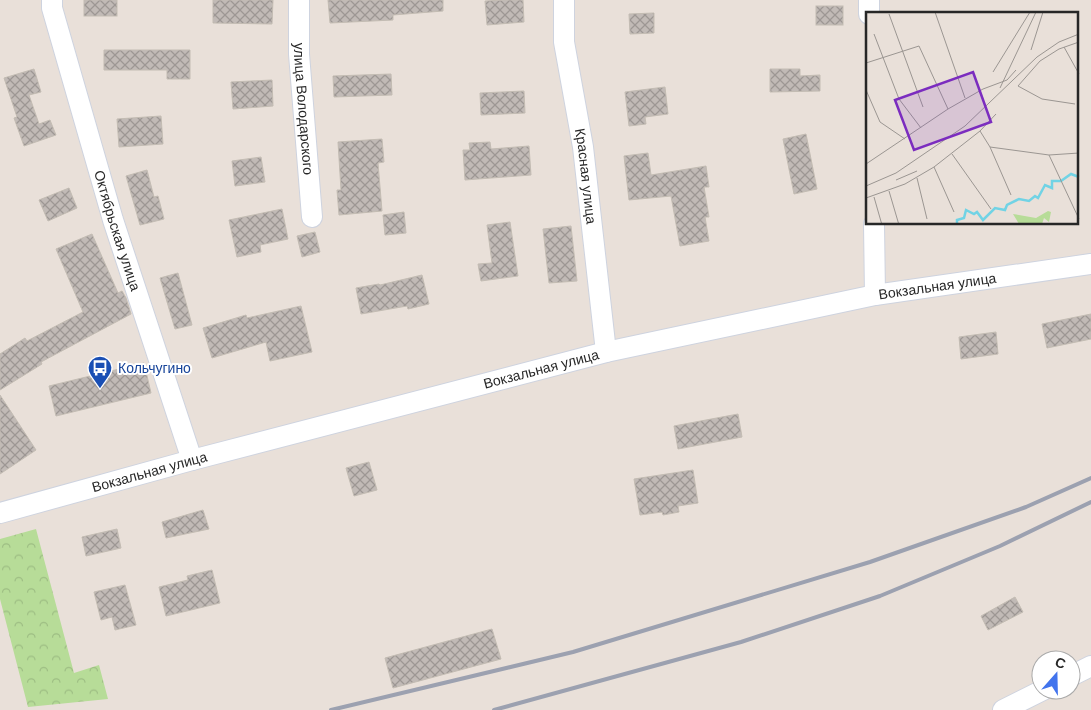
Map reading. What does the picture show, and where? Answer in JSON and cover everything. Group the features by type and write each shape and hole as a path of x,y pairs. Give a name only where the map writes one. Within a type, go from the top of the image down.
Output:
{"street":[{"name":"Октябрьская улица","path":"52,0 52,8 113,220 192,460"},
{"name":"улица Володарского","path":"299,0 299,54 312,217"},
{"name":"Красная улица","path":"564,0 564,42 583,147 606,352"},
{"path":"874,225 875,295"},
{"name":"Вокзальная улица","path":"0,513 192,460 606,352 875,295 1091,264"},
{"path":"1003,710 1031,696"}],"green space":[{"path":"36,529 74,673 99,665 108,699 28,707 0,599 0,539"}],"building":[{"path":"84,0 117,0 117,16 84,16"},
{"path":"213,0 273,0 272,24 213,23"},
{"path":"328,0 443,0 443,11 393,15 393,20 330,23"},
{"path":"523,0 524,22 487,25 485,1"},
{"path":"816,6 843,6 843,25 816,25"},
{"path":"654,13 654,33 630,34 629,14"},
{"path":"104,50 190,50 190,79 167,79 167,70 104,70"},
{"path":"34,69 41,92 29,95 39,124 50,120 56,135 24,146 14,118 17,117 4,78"},
{"path":"770,69 800,69 800,76 820,75 820,91 770,92"},
{"path":"391,74 392,95 334,97 333,76"},
{"path":"272,80 273,106 233,109 231,82"},
{"path":"665,87 668,114 645,117 646,124 629,126 625,92"},
{"path":"524,91 525,113 481,115 480,93"},
{"path":"161,116 163,144 119,147 117,119"},
{"path":"806,134 817,189 794,194 783,139"},
{"path":"382,139 384,162 378,163 382,211 339,215 337,190 341,190 338,142"},
{"path":"490,142 491,149 529,146 531,175 465,180 463,150 470,150 469,143"},
{"path":"648,153 651,175 706,166 709,187 704,187 709,217 705,217 709,241 680,246 671,196 629,200 624,156"},
{"path":"261,157 265,182 235,186 232,161"},
{"path":"147,170 154,197 158,196 164,219 140,225 126,176"},
{"path":"69,188 77,208 48,221 39,200"},
{"path":"282,209 288,239 260,245 261,252 237,257 229,220"},
{"path":"404,212 406,233 385,235 383,215"},
{"path":"510,222 518,276 481,281 478,264 492,263 487,225"},
{"path":"571,226 577,281 549,283 543,229"},
{"path":"315,232 320,252 302,257 297,236"},
{"path":"92,234 118,293 122,291 126,298 131,314 41,362 42,364 0,390 0,354 25,338 27,341 83,312 56,249"},
{"path":"178,273 192,325 175,329 160,278"},
{"path":"422,275 429,304 408,309 407,306 361,314 356,288 380,285"},
{"path":"301,306 312,352 270,361 266,342 212,358 203,328 246,315 247,318"},
{"path":"1091,314 1091,339 1047,348 1042,324"},
{"path":"996,332 998,354 961,359 959,337"},
{"name":"Кольчугино","path":"144,363 151,393 56,416 49,386"},
{"path":"0,395 36,450 0,474"},
{"path":"738,414 742,437 678,449 674,426"},
{"path":"369,462 377,490 354,496 346,468"},
{"path":"693,470 698,503 678,506 679,512 663,515 662,512 640,515 634,479"},
{"path":"203,510 209,529 166,538 162,522"},
{"path":"117,529 121,548 86,556 82,537"},
{"path":"212,570 220,603 166,616 159,587 188,580 187,576"},
{"path":"125,585 136,625 115,630 112,617 101,620 94,592"},
{"path":"1015,597 1023,612 988,630 981,616"},
{"path":"492,629 501,659 393,688 385,658"}],"railway":[{"path":"331,710 573,652 870,562 1026,507 1091,478"},
{"path":"494,710 741,642 880,596 1000,546 1091,502"}],"place":[{"name":"Кольчугино","path":"100,389"}]}
